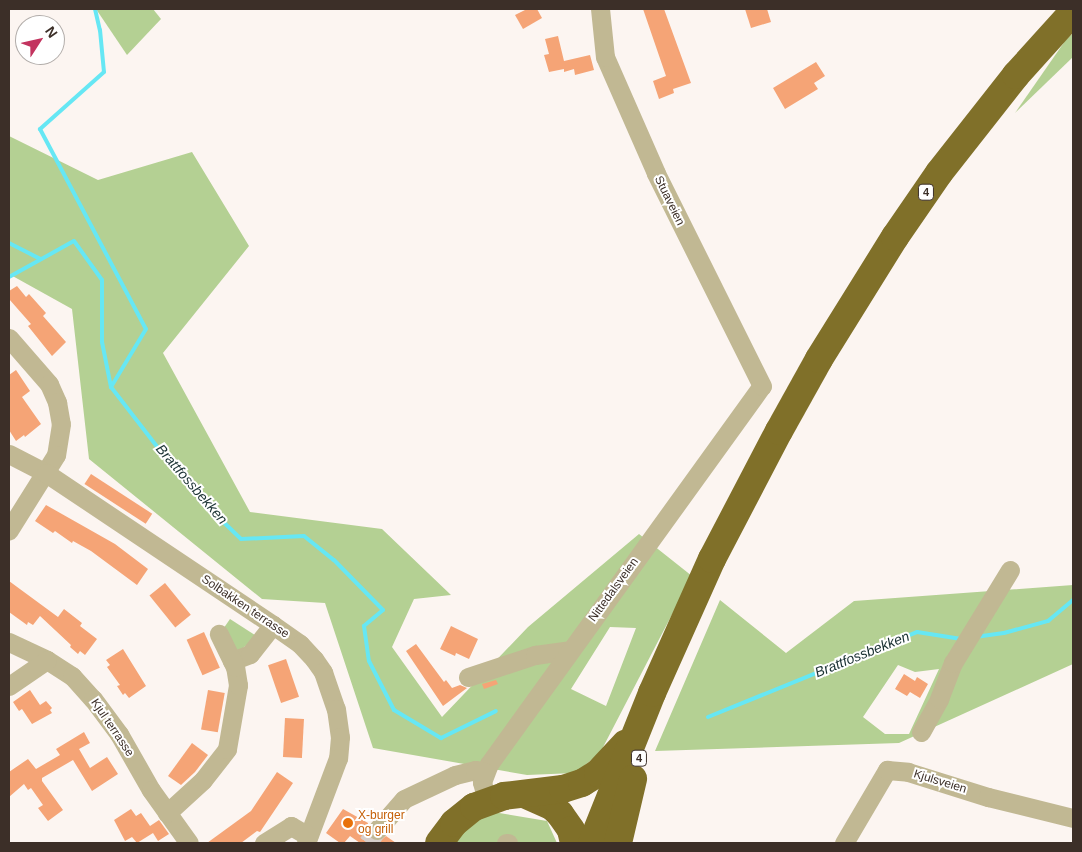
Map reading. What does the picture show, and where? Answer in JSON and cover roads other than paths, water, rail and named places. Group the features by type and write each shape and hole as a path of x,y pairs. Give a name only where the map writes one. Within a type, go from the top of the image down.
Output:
{"highway":[{"name":"4","path":"592,843 661,672 712,559 757,471 819,359 874,270 961,144 1016,75 1073,12"},
{"name":"4","path":"618,843 661,672"},
{"name":"4","path":"440,843 462,815 487,800 572,787 589,779 609,762 637,729"},
{"path":"524,794 553,807 571,830 574,843"}],"street":[{"name":"Stuaveien","path":"600,9 605,57 656,174 762,386"},
{"path":"9,338 49,384 57,402 61,424 56,455 9,530"},
{"name":"Nittedalsveien","path":"485,772 570,650 762,386"},
{"name":"Solbakken terrasse","path":"9,454 46,473 273,625 300,644 314,660 323,672 336,709 340,737 338,758 307,840"},
{"path":"921,732 939,698 952,663 1010,570"},
{"path":"232,661 250,654 273,625"},
{"path":"167,813 203,780 227,749 238,685 232,661 219,634"},
{"name":"Kjul terrasse","path":"9,642 47,660 72,676 93,699 118,734 167,813 189,843"},
{"path":"468,677 535,655 570,650"},
{"path":"9,686 47,660"},
{"path":"377,830 404,799 455,774 475,770 485,772 482,782 487,800"},
{"name":"Kjulsveien","path":"844,843 887,770 908,772 988,797 1073,818"},
{"path":"264,843 291,826 307,840"}],"waterway":[{"path":"95,9 100,30 104,72 40,129 146,329 111,387"},
{"name":"Brattfossbekken","path":"9,277 74,241 102,280 102,342 111,387 159,449 212,511 241,539 304,536 334,560 383,610 364,626 369,661 394,710 441,738 496,711"},
{"path":"9,243 40,259"},
{"name":"Brattfossbekken","path":"975,637 1004,633 1048,621 1073,600"},
{"name":"Brattfossbekken","path":"708,717 917,632 961,639"}],"tunnel":[{"path":"368,843 377,830"}],"place":[{"name":"X-burger og grill","path":"348,823"}]}
